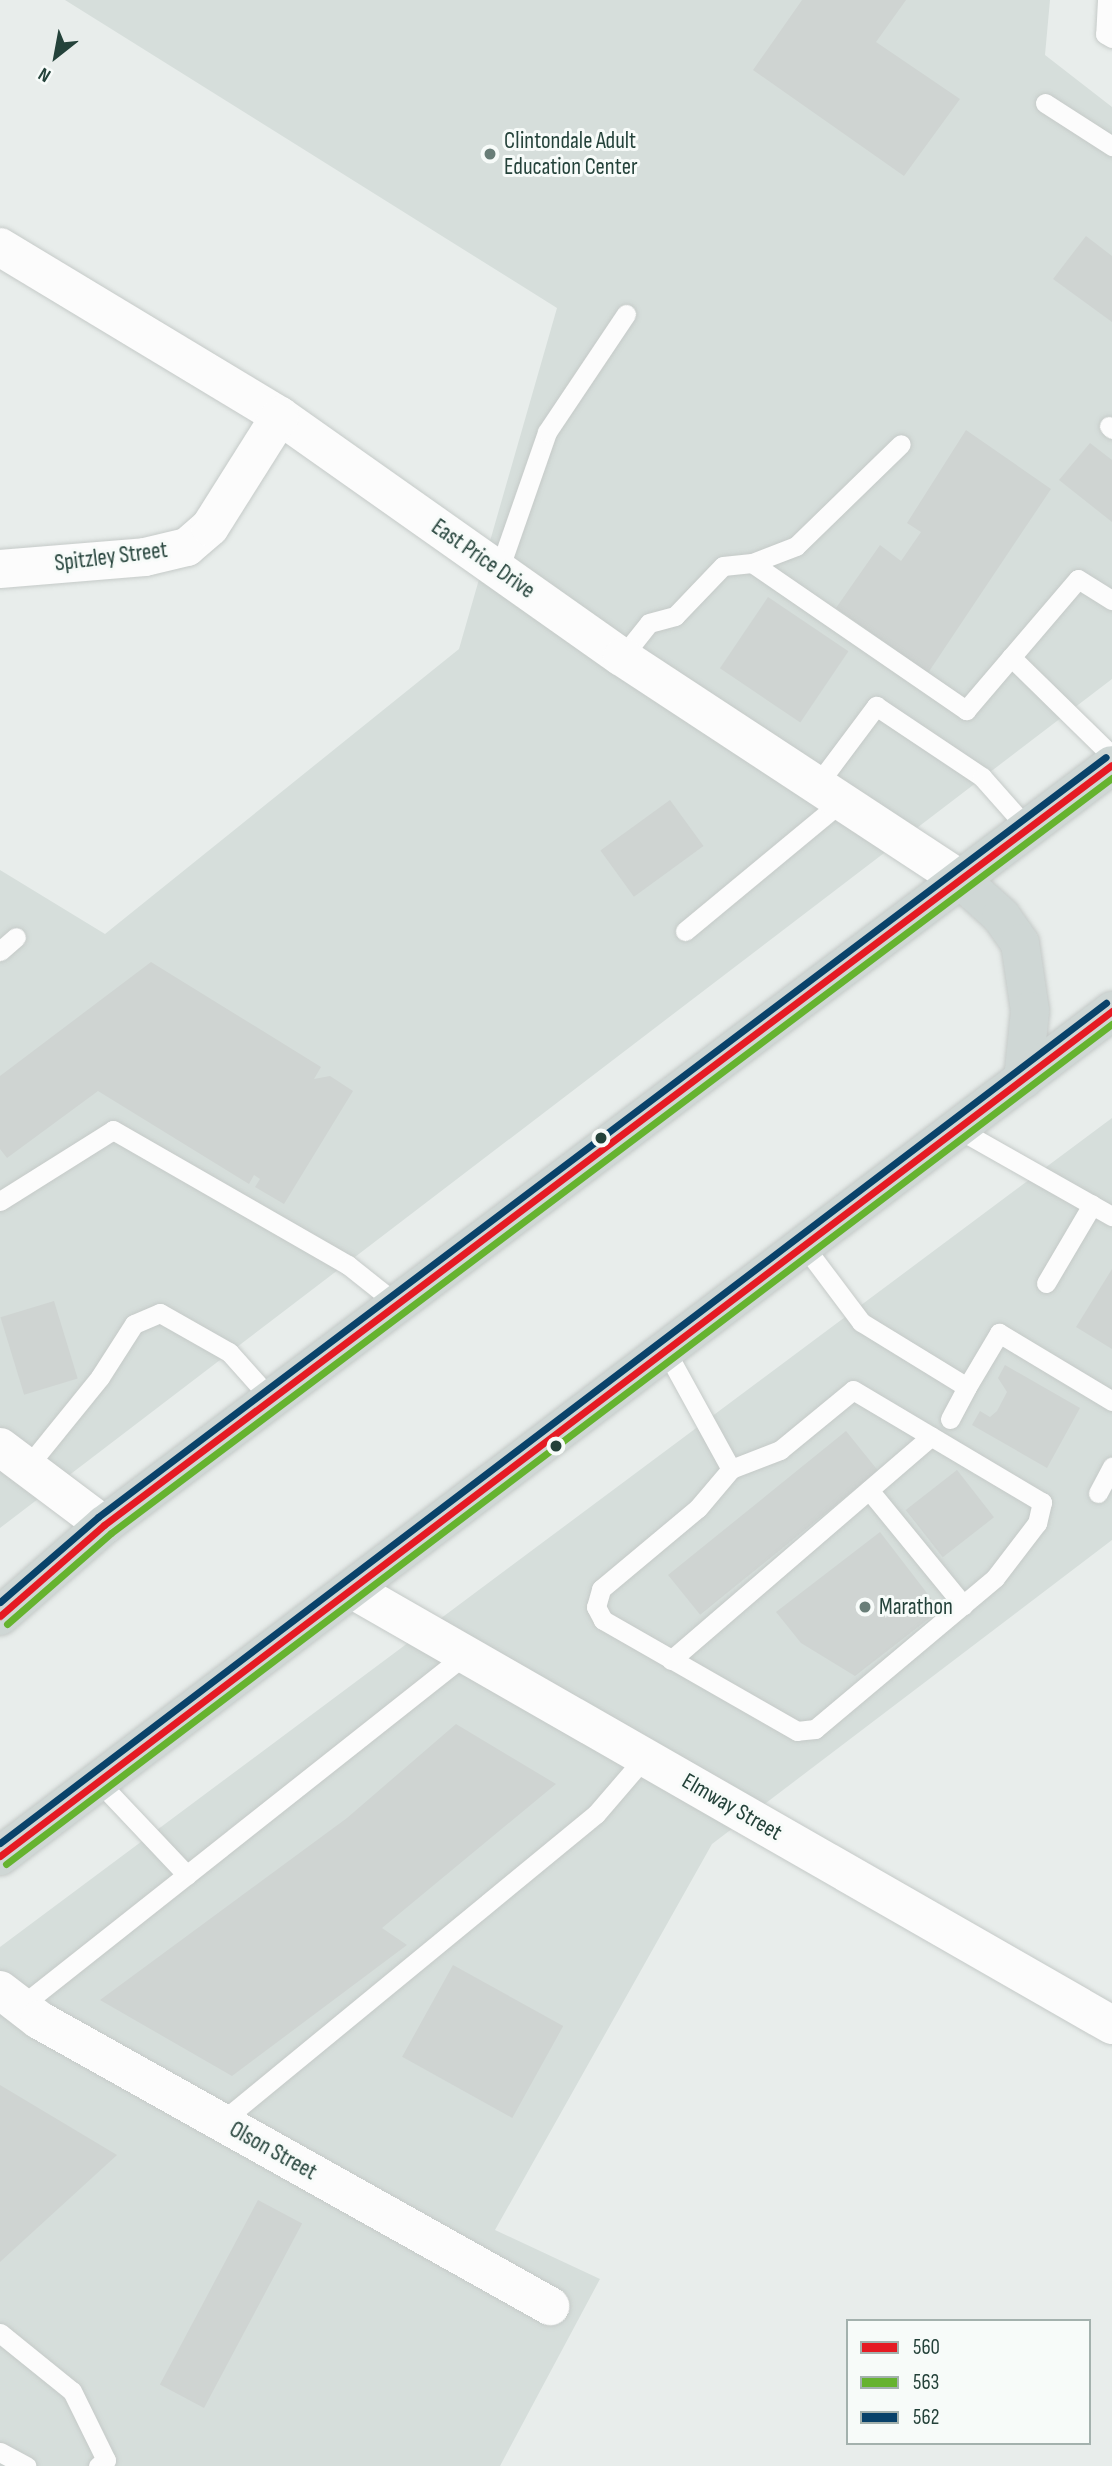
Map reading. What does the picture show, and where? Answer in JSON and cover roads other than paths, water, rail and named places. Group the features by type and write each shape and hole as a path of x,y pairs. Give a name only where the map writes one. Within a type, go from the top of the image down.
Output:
{"main road":[{"path":"0,1616 104,1525 1112,765"},
{"path":"961,880 1001,916 1020,943 1030,1011 1023,1080"},
{"path":"0,1856 1112,1012"}],"street":[{"name":"East Price Drive","path":"0,247 280,416 622,657 961,880"},
{"name":"Spitzley Street","path":"0,569 145,557 187,547 210,527 280,416"},
{"path":"14,1456 104,1525"},
{"name":"Elmway Street","path":"353,1590 1112,2025"},
{"name":"Olson Street","path":"10,1998 221,2122 550,2306"}],"lane":[{"path":"1107,0 1105,34 1112,38"},
{"path":"1045,103 1112,146"},
{"path":"499,570 547,432 626,314"},
{"path":"622,657 649,623 675,616 723,566 752,563 796,546 901,444"},
{"path":"752,563 966,710 1078,579 1112,600"},
{"path":"1011,657 1112,756"},
{"path":"685,931 829,793 876,706 982,777 1028,829"},
{"path":"0,951 16,937"},
{"path":"958,1129 1112,1216"},
{"path":"0,1201 113,1130 348,1265 397,1304"},
{"path":"1046,1283 1092,1205"},
{"path":"804,1246 861,1322 967,1387"},
{"path":"14,1456 134,1324 160,1313 229,1352 271,1399"},
{"path":"950,1419 999,1333 1112,1401"},
{"path":"666,1351 731,1469"},
{"path":"853,1390 1042,1502 1023,1545 963,1605 815,1729 775,1724 603,1620 594,1599 698,1508 731,1469 780,1450 853,1390"},
{"path":"671,1660 931,1436"},
{"path":"1098,1493 1112,1467"},
{"path":"869,1490 963,1605"},
{"path":"10,1998 187,1875 466,1654"},
{"path":"221,2122 596,1814 645,1757"},
{"path":"99,1782 187,1875"},
{"path":"0,2333 72,2391 106,2460 98,2466"},
{"path":"0,2452 26,2466"}],"place":[{"name":"Clintondale Adult Education Center","path":"490,154"},
{"name":"Marathon","path":"865,1607"}]}
